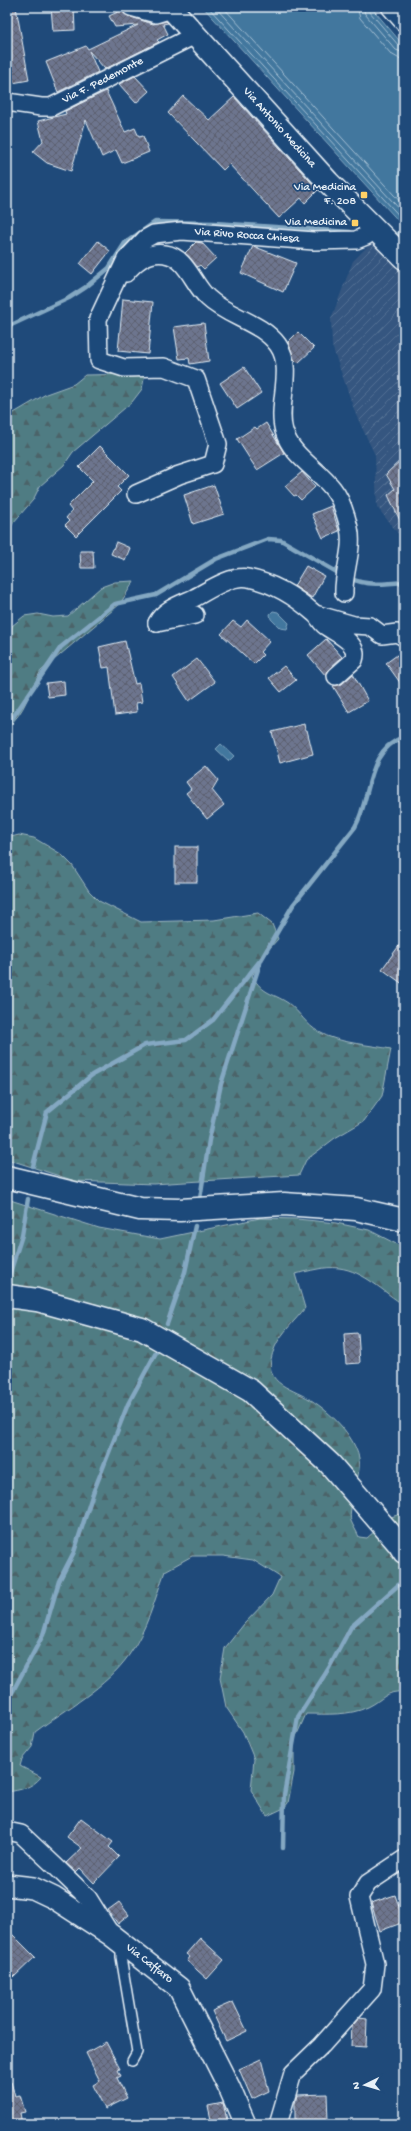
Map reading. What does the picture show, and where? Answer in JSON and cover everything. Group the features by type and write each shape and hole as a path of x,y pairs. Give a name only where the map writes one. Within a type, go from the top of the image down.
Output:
{"main road":[{"name":"Via Antonio Medicina","path":"171,8 323,176 397,251"},
{"path":"7,1177 140,1209 180,1210 284,1204 356,1208 404,1220"},
{"path":"7,1296 37,1300 142,1330 251,1391 330,1464 399,1544 404,1552"}],"street":[{"path":"131,7 156,14 171,8"},
{"path":"390,7 404,23"},
{"name":"Via F. Pedemonte","path":"7,102 41,107 51,106 194,34"},
{"name":"Via Rivo Rocca Chiesa","path":"136,494 179,475 213,464 218,444 196,379 164,367 124,368 99,360 98,319 126,259 145,239 154,234 182,231 314,241 356,240 366,236 374,229"},
{"path":"114,283 133,264 149,255 164,254 171,256 182,264 207,298 264,332 278,346 284,365 282,420 284,432 295,450 333,489 345,515 349,529 351,539 344,582 344,593"},
{"path":"195,615 157,623 160,616 172,608 226,582 240,578 270,585 287,593 317,615 327,627 342,635 354,653 354,660 336,676"},
{"path":"317,615 354,625 370,626 382,635 397,634 404,637"},
{"path":"7,1831 21,1834 88,1898 116,1939"},
{"path":"278,2124 293,2072 322,2045 372,1989 375,1964 359,1896 368,1883 404,1859"},
{"name":"Via Caffaro","path":"7,1885 33,1888 54,1898 116,1939 179,1988 229,2087 245,2124"}],"lane":[{"path":"116,1939 121,1956 137,2052 132,2061"}],"shaded area":[{"path":"372,242 404,271 404,541 377,507 375,455 356,415 332,346 331,319 353,261"}],"green space":[{"path":"145,374 142,389 132,402 73,452 64,465 40,486 33,500 13,523 7,536 7,417 46,394 74,384 85,375"},
{"path":"134,581 120,604 41,671 23,708 13,722 7,727 7,653 12,626 24,616 38,614 53,617 68,616 101,587 115,582"},
{"path":"19,835 34,838 61,854 72,865 89,891 99,901 141,922 214,920 258,913 272,924 278,939 268,950 252,976 260,987 288,1003 310,1026 326,1036 354,1043 391,1049 382,1096 364,1121 335,1138 306,1160 299,1175 153,1184 75,1181 7,1159 7,838"},
{"path":"7,1199 99,1228 160,1239 260,1218 297,1219 336,1223 369,1230 404,1248 404,1305 357,1273 348,1270 328,1268 295,1274 305,1308 285,1332 275,1347 271,1359 271,1369 273,1376 278,1382 311,1400 326,1411 347,1433 352,1441 359,1458 359,1465 350,1516 359,1537 367,1538 391,1517 404,1513 404,1692 389,1694 368,1707 353,1712 337,1714 306,1714 294,1741 294,1772 288,1803 284,1808 267,1816 251,1790 254,1759 243,1732 226,1707 220,1678 225,1648 244,1624 272,1595 280,1577 253,1560 223,1556 192,1556 165,1571 146,1625 129,1655 120,1667 98,1688 35,1732 32,1747 22,1759 20,1766 41,1777 30,1786 7,1792"}],"water":[{"path":"203,7 371,7 404,46 404,227"},
{"path":"273,611 278,612 289,623 287,629 280,628 271,619 270,614"},
{"path":"221,744 234,756 229,761 216,749"}],"building":[{"path":"7,7 16,7 29,80 7,84"},
{"path":"51,7 74,7 75,30 53,31"},
{"path":"122,10 128,16 153,24 166,21 168,23 163,24 168,34 157,40 159,42 105,69 89,51 98,72 58,92 46,62 86,46 88,49 138,25 115,27 109,16"},
{"path":"135,76 149,91 136,103 119,84"},
{"path":"106,91 125,132 135,128 139,137 143,136 149,152 122,163 116,150 102,157 86,120 71,171 47,163 33,152 43,141 38,121 66,114 65,111"},
{"path":"183,96 209,120 234,97 318,190 305,203 301,198 279,218 229,164 223,170 168,113"},
{"path":"98,241 110,251 92,274 80,264"},
{"path":"196,242 202,243 216,258 204,269 200,265 197,267 185,253"},
{"path":"253,246 296,263 283,292 241,273"},
{"path":"123,299 153,302 148,354 118,351"},
{"path":"204,323 209,361 190,364 189,358 179,359 174,327"},
{"path":"298,332 314,348 298,363 294,359 288,342"},
{"path":"244,367 261,393 237,409 220,383"},
{"path":"266,423 284,453 257,470 237,439 255,427 257,429"},
{"path":"100,446 129,475 117,487 121,491 76,536 65,525 69,521 66,518 72,511 68,506 93,481 79,467"},
{"path":"404,457 404,529 388,495 395,489 386,474"},
{"path":"302,472 315,487 301,500 296,495 294,496 285,486"},
{"path":"214,485 224,514 193,524 184,495"},
{"path":"331,506 339,531 323,538 312,514"},
{"path":"116,542 130,548 125,560 111,554"},
{"path":"80,551 93,551 94,568 81,568"},
{"path":"306,566 324,576 312,598 294,586"},
{"path":"247,620 270,641 260,652 263,655 254,664 221,634 233,621 241,627"},
{"path":"326,639 342,657 329,669 326,676 308,655"},
{"path":"125,641 135,684 139,683 142,702 136,703 137,712 115,715 109,667 103,668 99,647"},
{"path":"404,650 404,688 386,663"},
{"path":"197,659 215,682 189,701 173,677"},
{"path":"284,666 296,680 281,692 269,678"},
{"path":"353,674 368,701 349,712 333,686 342,684"},
{"path":"64,681 65,695 48,697 46,683"},
{"path":"304,724 313,754 280,763 272,732"},
{"path":"206,766 218,780 212,790 224,805 207,819 186,793 191,789 186,782"},
{"path":"175,847 197,847 197,882 175,882"},
{"path":"404,939 404,985 382,969"},
{"path":"358,1333 360,1363 346,1364 344,1334"},
{"path":"81,1818 113,1842 109,1847 119,1857 94,1883 80,1868 76,1872 66,1863 82,1848 67,1837"},
{"path":"395,1895 404,1922 380,1931 371,1903"},
{"path":"119,1902 129,1915 118,1924 108,1910"},
{"path":"7,1929 35,1957 14,1977 7,1970"},
{"path":"200,1938 224,1960 207,1979 187,1961 190,1957 186,1954"},
{"path":"233,2002 247,2031 226,2041 212,2011"},
{"path":"359,2018 367,2019 366,2047 351,2046 352,2026"},
{"path":"106,2042 120,2069 118,2070 121,2076 117,2078 127,2098 105,2109 93,2085 100,2081 86,2053"},
{"path":"261,2059 269,2091 252,2099 239,2069"},
{"path":"7,2082 11,2082 15,2096 20,2095 25,2112 20,2113 22,2124 7,2124"},
{"path":"327,2094 328,2121 295,2122 295,2103 297,2095"},
{"path":"223,2103 228,2124 212,2124 208,2106"}],"waterway":[{"path":"7,327 69,298 86,287 109,268 125,243 155,222 214,223 350,232"},
{"path":"397,234 404,233"},
{"path":"7,726 61,647 115,604 156,595 216,559 268,539 281,540 342,575"},
{"path":"349,578 355,581 369,583 383,584 404,582"},
{"path":"200,1199 209,1140 221,1084 261,960 293,905 355,827 364,803 371,776 382,752 391,743 404,737"},
{"path":"33,1166 47,1112 92,1075 145,1045 186,1040 213,1020 259,962"},
{"path":"8,1279 22,1235 28,1199"},
{"path":"167,1324 185,1272 195,1226"},
{"path":"7,1702 43,1635 59,1581 74,1552 93,1493 128,1404 159,1347"},
{"path":"283,1848 284,1795 298,1717 329,1668 351,1627 404,1580"}],"place":[{"name":"Via Medicina F. 208","path":"364,195"},
{"name":"Via Medicina","path":"355,223"}]}
